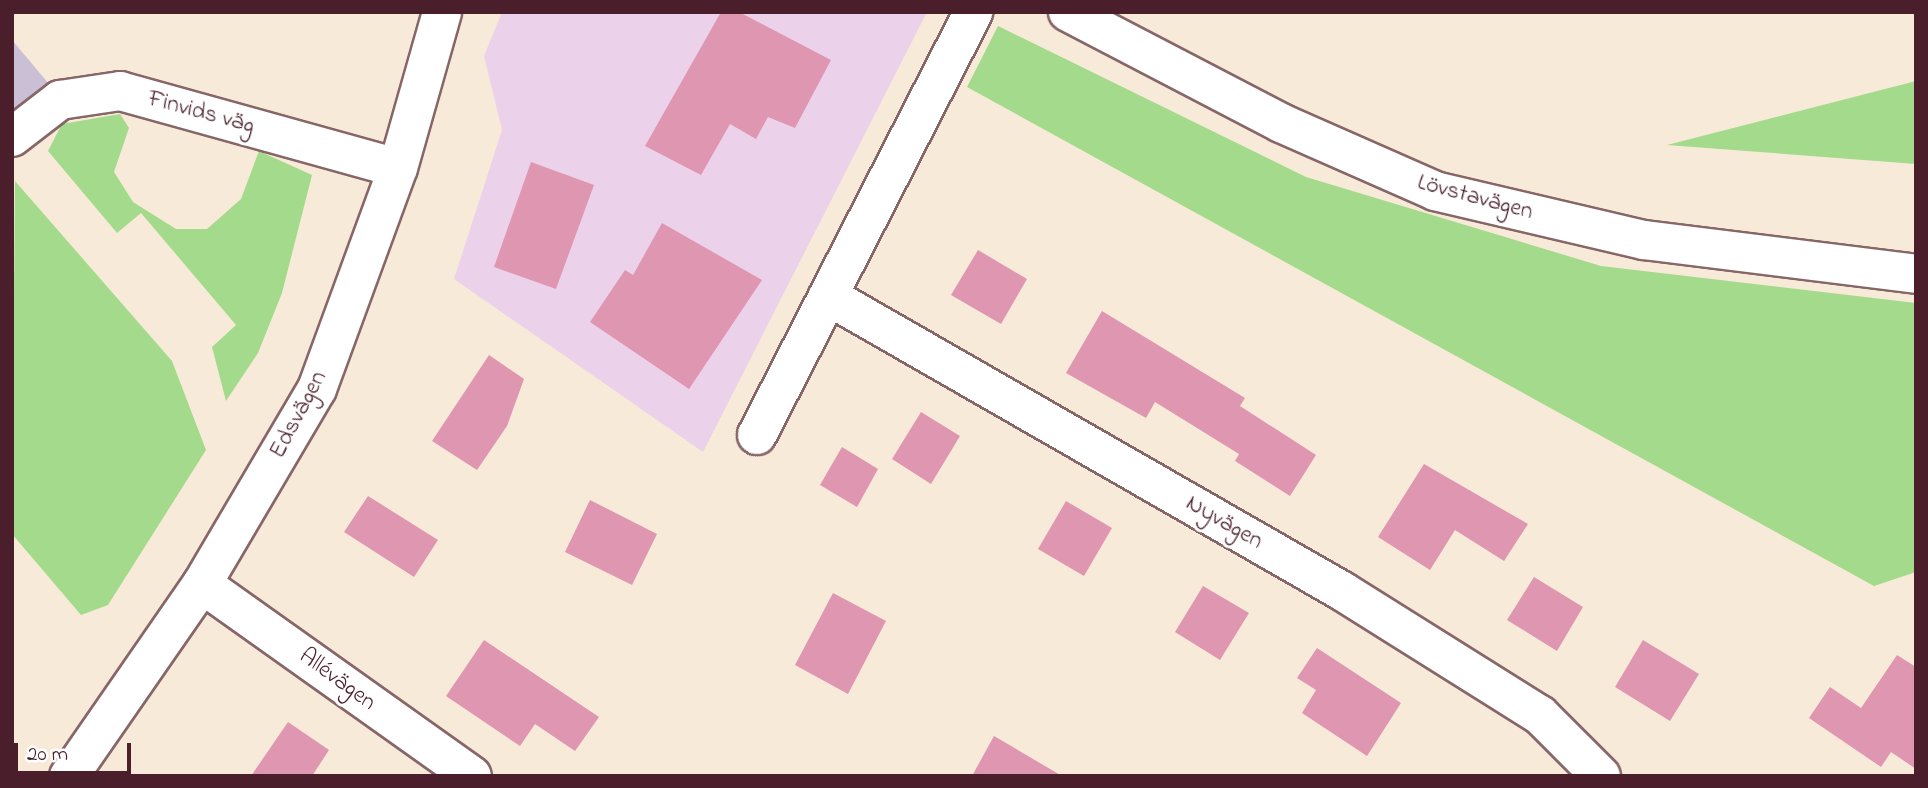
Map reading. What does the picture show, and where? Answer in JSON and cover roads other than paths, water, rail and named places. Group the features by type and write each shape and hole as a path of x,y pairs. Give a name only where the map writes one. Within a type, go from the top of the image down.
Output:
{"street":[{"name":"Edsvägen","path":"69,776 202,584 317,389 398,168 442,12"},
{"path":"757,435 973,12"},
{"name":"Lövstavägen","path":"1068,12 1281,123 1435,191 1644,240 1916,274"},
{"name":"Finvids väg","path":"12,137 60,100 120,91 398,168"},
{"name":"Nyvägen","path":"828,296 1354,598 1540,715 1601,776"},
{"name":"Allévägen","path":"202,584 472,776"}]}
